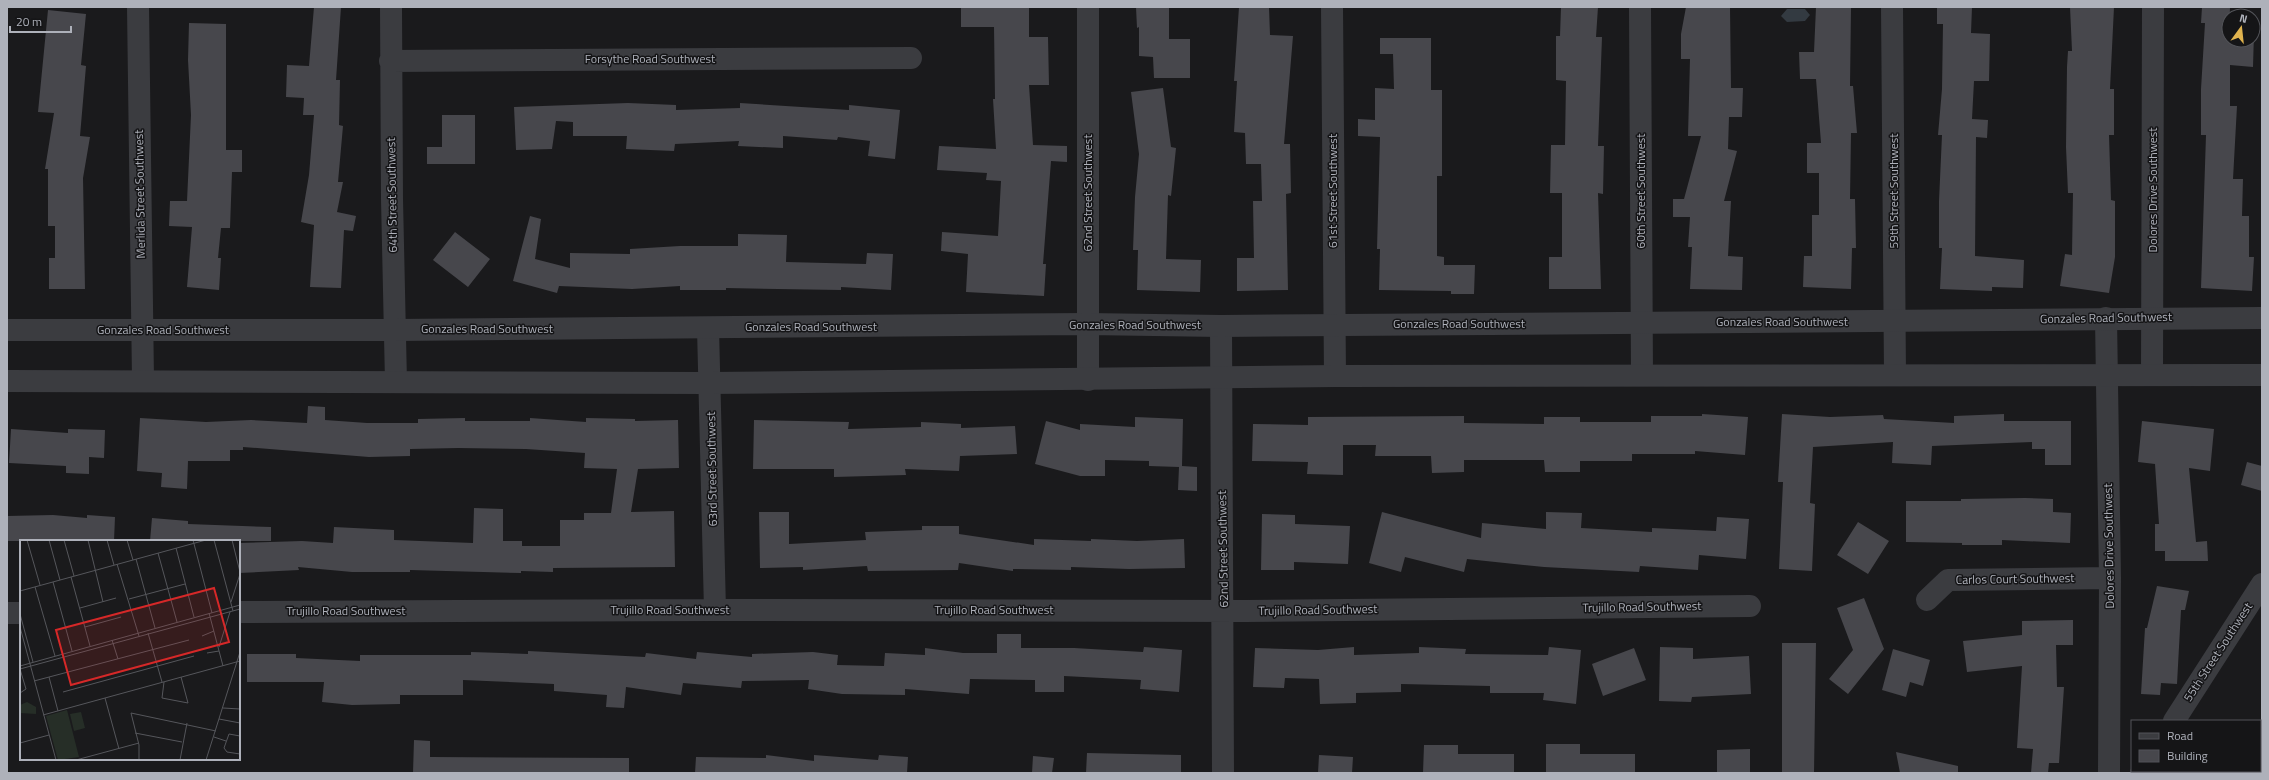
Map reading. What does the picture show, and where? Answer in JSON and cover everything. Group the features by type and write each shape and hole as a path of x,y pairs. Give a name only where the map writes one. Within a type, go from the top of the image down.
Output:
{"street":[{"name":"Merlida Street Southwest","path":"138,7 143,380"},
{"name":"64th Street Southwest","path":"391,7 390,61 396,382"},
{"name":"62nd Street Southwest","path":"1088,7 1088,380"},
{"name":"61st Street Southwest","path":"1332,7 1335,376"},
{"name":"60th Street Southwest","path":"1640,7 1642,375"},
{"name":"59th Street Southwest","path":"1892,7 1895,374"},
{"name":"Dolores Drive Southwest","path":"2152,374 2153,7"},
{"name":"Forsythe Road Southwest","path":"390,61 911,58"},
{"name":"Gonzales Road Southwest","path":"7,330 396,330 1088,324 1221,326 1895,322 2153,317 2262,318"},
{"name":"Dolores Drive Southwest","path":"2106,318 2110,578 2109,773"},
{"name":"62nd Street Southwest","path":"1221,326 1224,611 1223,773"},
{"name":"63rd Street Southwest","path":"708,328 715,610"},
{"path":"7,381 710,382 1088,380 1335,376 1895,374 2262,375"},
{"name":"Carlos Court Southwest","path":"1927,600 1948,580 2110,578"},
{"name":"55th Street Southwest","path":"2175,720 2262,584"},
{"name":"Trujillo Road Southwest","path":"240,612 715,610 1224,611 1750,606"},
{"path":"7,613 20,613"}],"shaded area":[{"path":"1787,9 1805,9 1810,15 1805,21 1787,22 1781,16"}],"building":[{"path":"314,7 341,7 336,80 340,80 339,125 343,126 338,182 343,182 337,212 356,216 353,231 344,230 341,288 310,287 314,225 301,222 309,175 314,115 303,115 304,98 286,97 287,65 309,66"},
{"path":"961,7 1029,7 1029,37 1048,37 1049,85 1029,85 1033,145 1067,146 1067,162 1051,161 1043,264 1046,264 1044,296 966,292 968,254 941,251 942,232 998,236 1001,181 986,180 987,173 937,170 939,146 996,149 993,99 995,99 994,27 961,27"},
{"path":"1136,7 1169,7 1169,39 1190,39 1190,78 1154,78 1153,57 1139,56 1139,27 1137,28"},
{"path":"1239,7 1269,7 1270,35 1293,36 1284,144 1290,144 1291,193 1286,194 1288,290 1237,291 1237,258 1254,258 1253,201 1262,201 1261,164 1246,164 1245,133 1234,132 1237,81 1234,81"},
{"path":"1561,7 1598,7 1596,37 1602,37 1598,146 1604,146 1603,194 1598,193 1601,289 1549,289 1549,257 1562,257 1562,193 1550,193 1551,145 1565,145 1566,81 1556,80 1556,36 1560,36"},
{"path":"1686,7 1730,7 1731,88 1743,88 1742,117 1729,117 1728,149 1737,151 1724,201 1731,201 1728,256 1743,257 1742,290 1690,289 1692,247 1688,247 1690,217 1673,217 1673,199 1684,199 1701,136 1688,136 1690,59 1681,59 1681,34"},
{"path":"1816,7 1851,7 1850,86 1853,86 1857,133 1851,133 1850,199 1855,199 1856,248 1852,248 1851,289 1803,287 1804,256 1812,256 1812,215 1819,215 1819,173 1807,173 1807,143 1821,143 1816,79 1800,79 1799,52 1814,52"},
{"path":"1937,7 1972,7 1971,33 1990,34 1989,81 1974,81 1972,119 1988,120 1987,138 1976,137 1975,256 2024,260 2023,288 1992,287 1992,291 1940,289 1942,248 1939,248 1939,201 1942,135 1938,135 1942,89 1943,24 1937,24"},
{"path":"2070,7 2114,7 2110,89 2114,89 2114,135 2109,135 2111,200 2115,201 2115,257 2109,293 2060,286 2065,254 2072,255 2073,193 2068,193 2066,147 2068,51 2072,51"},
{"path":"2202,7 2230,7 2221,8 2221,48 2254,48 2253,67 2230,65 2230,106 2237,106 2233,179 2243,179 2242,216 2249,216 2249,257 2254,257 2252,291 2201,288 2206,135 2201,135 2201,89 2205,23 2201,23"},
{"path":"48,10 86,14 81,65 86,66 80,136 90,137 83,178 85,289 49,289 49,258 55,258 55,226 48,226 48,169 45,169 54,113 38,112"},
{"path":"189,23 226,24 226,150 242,150 242,172 232,172 230,228 221,228 218,258 221,258 219,290 187,287 192,227 169,226 170,201 187,201 191,115 188,60"},
{"path":"1380,38 1431,38 1431,90 1442,90 1442,176 1437,176 1437,256 1444,257 1444,265 1475,265 1474,294 1451,294 1451,291 1379,290 1380,249 1377,249 1380,137 1358,136 1358,119 1375,120 1375,88 1394,89 1393,54 1380,54"},
{"path":"1163,88 1171,147 1176,148 1171,196 1168,195 1166,259 1201,260 1200,292 1137,290 1138,250 1133,250 1135,197 1139,154 1131,92"},
{"path":"628,103 676,105 676,110 740,108 740,103 849,110 849,105 900,110 895,159 868,156 870,141 838,137 837,140 783,136 783,148 738,146 739,141 675,144 674,151 626,149 627,136 573,136 573,122 556,121 552,149 516,150 514,107"},
{"path":"442,115 475,115 475,164 427,164 427,147 442,147"},
{"path":"530,216 541,219 535,259 570,268 570,253 630,254 630,249 680,246 738,246 738,234 787,235 786,262 866,264 867,253 893,254 891,290 841,287 841,290 726,288 726,290 680,290 680,286 632,289 559,286 557,293 513,281"},
{"path":"455,232 490,259 468,287 433,260"},
{"path":"308,406 325,407 325,420 367,423 418,423 418,419 465,418 465,421 530,421 530,418 586,422 586,418 635,419 635,421 678,420 679,468 638,469 631,512 674,511 675,567 553,568 553,572 521,571 521,573 410,570 410,572 352,572 298,567 299,570 240,573 240,543 302,541 333,543 334,527 394,530 394,540 473,543 474,508 503,509 503,541 522,541 522,546 560,546 560,520 584,520 584,513 611,513 617,469 584,468 585,453 526,449 458,448 410,449 410,456 369,457 243,447 243,450 230,450 230,461 188,461 187,489 161,487 162,473 137,471 140,418 206,422 251,420 307,423"},
{"path":"1702,414 1748,417 1745,455 1695,451 1695,454 1632,454 1632,461 1580,461 1580,472 1545,472 1544,460 1464,460 1464,472 1432,473 1431,456 1375,456 1376,445 1343,445 1343,475 1307,474 1308,462 1252,461 1253,424 1308,425 1308,417 1464,416 1464,423 1544,424 1544,417 1580,417 1580,422 1651,422 1651,416 1702,416"},
{"path":"1782,414 1830,417 1883,415 1884,419 1954,423 1954,416 2004,414 2004,421 2071,421 2071,465 2045,465 2045,449 2032,449 2032,442 1932,446 1931,465 1892,463 1893,442 1813,447 1810,503 1815,504 1812,571 1779,569 1783,482 1778,482"},
{"path":"1135,417 1183,419 1182,466 1197,467 1197,491 1178,490 1179,467 1149,466 1149,461 1105,460 1105,476 1080,476 1035,464 1046,421 1080,430 1080,424 1135,427"},
{"path":"754,420 849,422 848,429 921,427 921,422 961,424 961,428 1015,426 1017,454 960,456 959,471 905,469 906,475 834,477 834,469 753,469"},
{"path":"2142,421 2214,429 2210,471 2189,468 2196,542 2207,541 2208,561 2165,561 2165,551 2155,551 2155,524 2159,524 2155,464 2138,462"},
{"path":"11,429 68,433 68,429 105,430 104,458 89,457 89,474 66,473 66,466 9,463"},
{"path":"2247,462 2262,466 2262,491 2241,485"},
{"path":"1961,499 2053,499 2053,512 2071,513 2070,543 2002,540 2002,545 1962,545 1962,543 1906,542 1906,501 1961,501"},
{"path":"759,512 789,512 789,544 866,540 865,532 922,530 922,526 959,526 959,534 1034,545 1034,539 1137,541 1184,539 1185,568 1129,569 1071,567 1071,570 1013,569 1013,571 959,563 958,570 868,571 867,566 803,570 803,567 760,568"},
{"path":"1382,512 1481,538 1482,523 1546,529 1546,512 1582,513 1581,528 1652,532 1652,528 1716,531 1717,517 1749,519 1746,559 1699,555 1698,570 1640,566 1639,572 1544,567 1467,559 1464,572 1405,557 1401,572 1369,563"},
{"path":"1262,514 1295,515 1295,524 1350,526 1348,564 1294,562 1294,570 1261,570"},
{"path":"53,515 87,518 87,515 115,517 114,540 7,541 7,516"},
{"path":"152,518 188,521 188,524 271,527 271,541 150,540"},
{"path":"1858,522 1889,541 1868,574 1837,555"},
{"path":"2157,586 2189,591 2185,610 2181,610 2177,684 2161,683 2160,695 2141,694 2145,628 2147,628"},
{"path":"1864,598 1884,649 1848,694 1829,679 1853,650 1837,608"},
{"path":"2073,620 2073,645 2056,645 2057,687 2064,687 2059,763 2049,763 2048,773 2031,773 2033,749 2017,748 2022,666 1967,672 1963,641 2022,635 2022,621"},
{"path":"997,634 1021,634 1021,648 1074,648 1143,652 1144,647 1182,650 1179,692 1140,689 1141,680 1064,676 1064,692 1035,692 1035,680 970,679 969,694 905,689 905,695 842,694 808,689 809,680 742,681 741,688 683,683 681,695 626,687 624,708 606,707 607,695 554,691 554,684 463,680 463,695 400,695 400,704 352,705 322,702 324,682 247,682 247,654 296,654 296,658 360,661 360,655 471,655 471,652 528,654 528,651 645,657 646,653 696,659 697,652 752,657 752,654 813,652 838,655 837,665 884,666 885,653 925,655 925,648 963,653 997,653"},
{"path":"1782,643 1816,643 1814,773 1782,773"},
{"path":"1354,647 1354,655 1419,653 1419,647 1466,649 1465,654 1548,655 1549,647 1581,650 1576,704 1543,700 1544,693 1490,693 1490,686 1401,684 1401,692 1356,693 1356,703 1320,704 1319,679 1285,678 1284,688 1253,687 1255,648 1318,650"},
{"path":"1660,647 1693,648 1693,659 1749,656 1751,694 1692,697 1691,702 1659,701"},
{"path":"1634,648 1646,680 1603,696 1592,664"},
{"path":"1893,649 1930,660 1923,686 1910,682 1906,697 1882,690"},
{"path":"414,740 430,741 430,757 629,758 629,773 413,773"},
{"path":"1546,744 1580,744 1580,754 1635,754 1635,773 1546,773"},
{"path":"1424,745 1458,745 1458,754 1514,754 1514,773 1423,773"},
{"path":"1750,749 1750,773 1717,773 1717,750"},
{"path":"1896,752 1958,766 1958,773 1900,773"},
{"path":"1087,753 1181,755 1181,773 1086,773"},
{"path":"766,755 814,761 814,755 878,760 879,755 908,757 907,773 695,773 696,757 766,758"},
{"path":"1319,755 1353,757 1352,773 1318,773"},
{"path":"1033,756 1054,758 1052,773 1032,773"}]}
